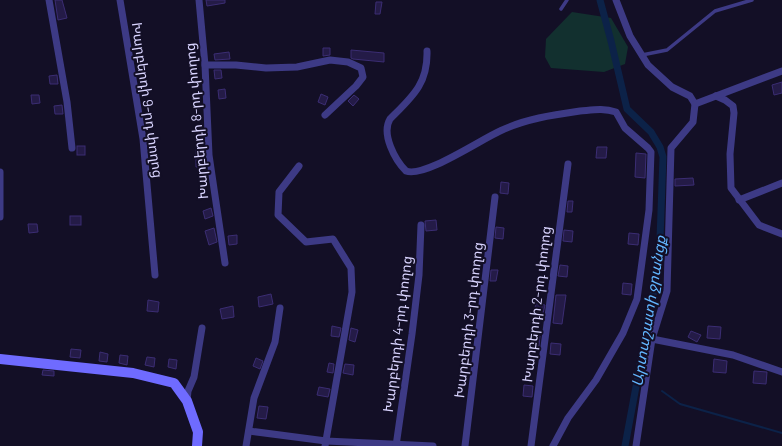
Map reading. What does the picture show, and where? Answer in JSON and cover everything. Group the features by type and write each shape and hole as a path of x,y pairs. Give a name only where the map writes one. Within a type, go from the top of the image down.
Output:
{"street":[{"path":"49,0 67,102 72,148"},
{"name":"Խարբերդի 9-րդ փողոց","path":"120,0 143,139 154,275"},
{"name":"Խարբերդի 8-րդ փողոց","path":"199,0 205,65 209,155 225,263"},
{"path":"616,0 630,36 648,65 672,87 690,96 696,104 693,122 671,148 667,291 652,339 636,446"},
{"path":"427,51 426,70 421,84 390,119 387,126 395,157 401,166 408,172 417,172 434,166 505,129 534,119 552,115 606,109 617,113 625,128 651,152 650,210 637,299 623,333 588,392 568,418 553,446"},
{"path":"205,65 281,67 297,66 330,60 348,62 361,68 362,77 356,86 325,115"},
{"path":"696,104 782,71"},
{"path":"716,96 733,106 734,113 730,154 731,188 760,225 782,234"},
{"name":"Խարբերդի 2-րդ փողոց","path":"531,446 568,164"},
{"path":"299,166 279,192 278,215 306,242 333,239 351,268 352,292 325,444"},
{"path":"0,172 0,217"},
{"path":"740,200 782,183"},
{"name":"Խարբերդի 3-րդ փողոց","path":"465,446 495,197"},
{"name":"Խարբերդի 4-րդ փողոց","path":"396,445 419,275 421,225"},
{"path":"246,446 254,398 275,342 280,308"},
{"path":"187,401 188,391 194,377 202,328"},
{"path":"652,339 733,355 782,372"},
{"path":"0,359 133,372 174,383 187,401 198,432 196,446"},
{"path":"249,431 325,444 433,446"}],"lane":[{"path":"561,9 567,0"},
{"path":"641,55 667,50 715,11 752,0"}],"green space":[{"path":"572,12 611,18 628,47 625,64 604,72 551,68 545,57 546,39"}],"building":[{"path":"55,0 62,0 67,18 58,20"},
{"path":"206,0 225,0 225,3 207,6"},
{"path":"376,2 382,2 380,14 375,14"},
{"path":"323,48 330,48 330,55 323,56"},
{"path":"351,50 384,53 384,62 353,59 351,58"},
{"path":"229,52 230,59 215,60 214,54"},
{"path":"214,70 221,70 222,78 215,79"},
{"path":"57,75 58,84 50,84 49,76"},
{"path":"782,82 782,93 774,95 772,85"},
{"path":"225,89 226,98 219,99 218,90"},
{"path":"321,94 328,97 325,105 318,102"},
{"path":"31,95 39,95 40,103 32,104"},
{"path":"354,95 359,99 353,106 348,101"},
{"path":"62,105 63,114 55,114 54,106"},
{"path":"77,146 85,146 85,155 77,155"},
{"path":"597,147 607,147 606,158 596,158"},
{"path":"196,148 204,148 204,166 196,167"},
{"path":"636,153 646,154 645,178 635,177"},
{"path":"693,178 694,185 675,186 675,179"},
{"path":"501,182 509,183 508,194 500,193"},
{"path":"568,201 573,201 572,212 567,212"},
{"path":"211,208 213,216 205,219 203,211"},
{"path":"70,216 81,216 81,225 70,225"},
{"path":"436,220 437,230 426,231 425,221"},
{"path":"28,224 37,224 38,232 29,233"},
{"path":"496,227 504,228 503,239 495,238"},
{"path":"214,228 217,242 209,245 205,231"},
{"path":"564,230 573,231 572,242 563,241"},
{"path":"629,233 639,234 638,245 628,244"},
{"path":"237,235 237,244 229,245 228,236"},
{"path":"560,265 568,266 567,277 558,276"},
{"path":"491,270 498,270 496,281 490,281"},
{"path":"623,283 632,284 631,295 622,294"},
{"path":"271,294 273,304 259,307 258,297"},
{"path":"556,295 566,295 562,324 553,323"},
{"path":"148,300 159,302 158,312 147,311"},
{"path":"536,303 545,305 543,314 534,313"},
{"path":"233,306 234,317 222,319 220,309"},
{"path":"332,326 341,328 339,337 331,336"},
{"path":"708,326 721,327 720,339 707,338"},
{"path":"351,328 358,330 355,342 349,340"},
{"path":"691,331 701,335 697,342 688,337"},
{"path":"533,335 540,336 539,346 531,344"},
{"path":"551,343 561,344 560,355 550,354"},
{"path":"71,349 81,350 80,358 70,357"},
{"path":"100,352 108,354 107,362 99,361"},
{"path":"120,355 128,356 127,365 119,363"},
{"path":"147,357 155,358 154,367 145,365"},
{"path":"256,358 263,361 260,369 253,366"},
{"path":"169,359 177,360 176,369 168,367"},
{"path":"714,359 727,361 726,373 713,372"},
{"path":"329,363 334,364 333,373 327,372"},
{"path":"345,364 354,365 353,375 343,373"},
{"path":"43,370 54,371 54,376 42,375"},
{"path":"754,371 767,372 766,384 753,383"},
{"path":"524,385 533,386 532,397 523,396"},
{"path":"319,387 330,389 328,397 317,395"},
{"path":"259,406 268,407 266,419 257,418"}],"waterway":[{"name":"Արտաշատի ջրանցք","path":"600,0 627,109 651,132 660,147 663,157 660,239 656,279 625,446"},
{"path":"662,391 680,404 782,433"}]}
